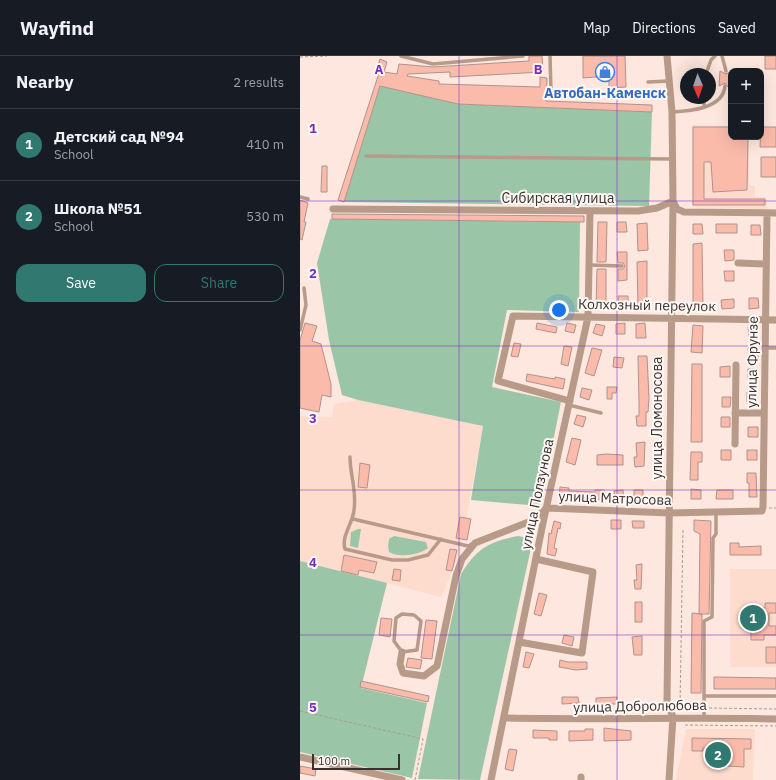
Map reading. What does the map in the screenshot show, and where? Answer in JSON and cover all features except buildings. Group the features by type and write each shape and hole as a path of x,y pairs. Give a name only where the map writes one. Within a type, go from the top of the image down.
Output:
{"street":[{"name":"улица Ломоносова","path":"668,56 672,112 673,201 667,702 673,717 669,780"},
{"name":"Сибирская улица","path":"333,209 590,212 638,211 657,208 673,201"},
{"path":"673,201 677,209 684,212 776,213"},
{"name":"улица Ползунова","path":"491,780 505,718 543,524 588,317 590,212"},
{"name":"улица Фрунзе","path":"762,510 764,506 767,213"},
{"path":"738,263 766,264"},
{"name":"Колхозный переулок","path":"569,403 498,381 513,316 776,320"},
{"path":"735,444 736,365"},
{"name":"улица Матросова","path":"402,652 400,664 403,673 424,676 437,666 456,576 462,558 475,543 531,521 547,508 669,513 762,510"},
{"path":"531,521 543,524"},
{"path":"520,642 582,653 593,572 536,559"},
{"name":"улица Добролюбова","path":"505,718 576,720 673,717 776,719"},
{"path":"300,757 402,780"}],"lane":[{"path":"401,56 433,64 523,56"},
{"path":"550,56 551,91"},
{"path":"708,68 710,60 715,56"},
{"path":"722,56 726,72"},
{"path":"648,82 670,81"},
{"path":"672,112 689,111 716,102 724,91 725,86"},
{"path":"366,156 672,158"},
{"path":"300,197 308,199"},
{"path":"588,265 622,266"},
{"path":"300,330 306,305 304,288"},
{"path":"766,348 776,348"},
{"path":"569,403 601,413"},
{"path":"735,413 764,413"},
{"path":"350,457 356,493 353,519 347,530 345,549 392,560 408,560 428,556 441,540"},
{"path":"704,718 704,622 712,617 713,538 716,534 716,512"},
{"path":"353,519 468,546 475,543"},
{"path":"402,614 414,615 421,621 417,650 402,652 394,641 396,618 402,614"},
{"path":"704,696 776,696"}],"path":[{"path":"300,57 327,56"},
{"path":"683,530 680,707 776,709"},
{"path":"300,712 423,739 415,780"},
{"path":"672,725 776,726"}],"shaded area":[{"path":"692,125 728,126 728,140 749,140 749,185 755,186 755,197 766,197 767,209 692,207"},
{"path":"358,400 483,426 460,553 441,597 300,561 300,416 332,417 334,404"},
{"path":"730,569 776,569 776,667 730,667"},
{"path":"686,729 755,729 753,780 676,780"}],"green space":[{"path":"380,86 458,104 652,112 649,206 344,202"},
{"path":"330,219 580,222 579,312 507,310 492,387 561,402 540,506 471,500 483,426 358,400 342,395 329,340 317,263"},
{"path":"361,529 358,548 350,546 351,532"},
{"path":"394,536 426,542 428,548 415,554 393,554 389,552 388,546 389,539"},
{"path":"518,536 533,539 480,780 418,779 461,574 473,558 485,547 499,541"},
{"path":"300,561 387,583 361,688 427,703 412,778 300,752"}],"place":[{"name":"Автобан-Каменск","path":"605,72"},
{"name":"Детский сад №94","path":"753,618"},
{"name":"Школа №51","path":"718,755"}]}
